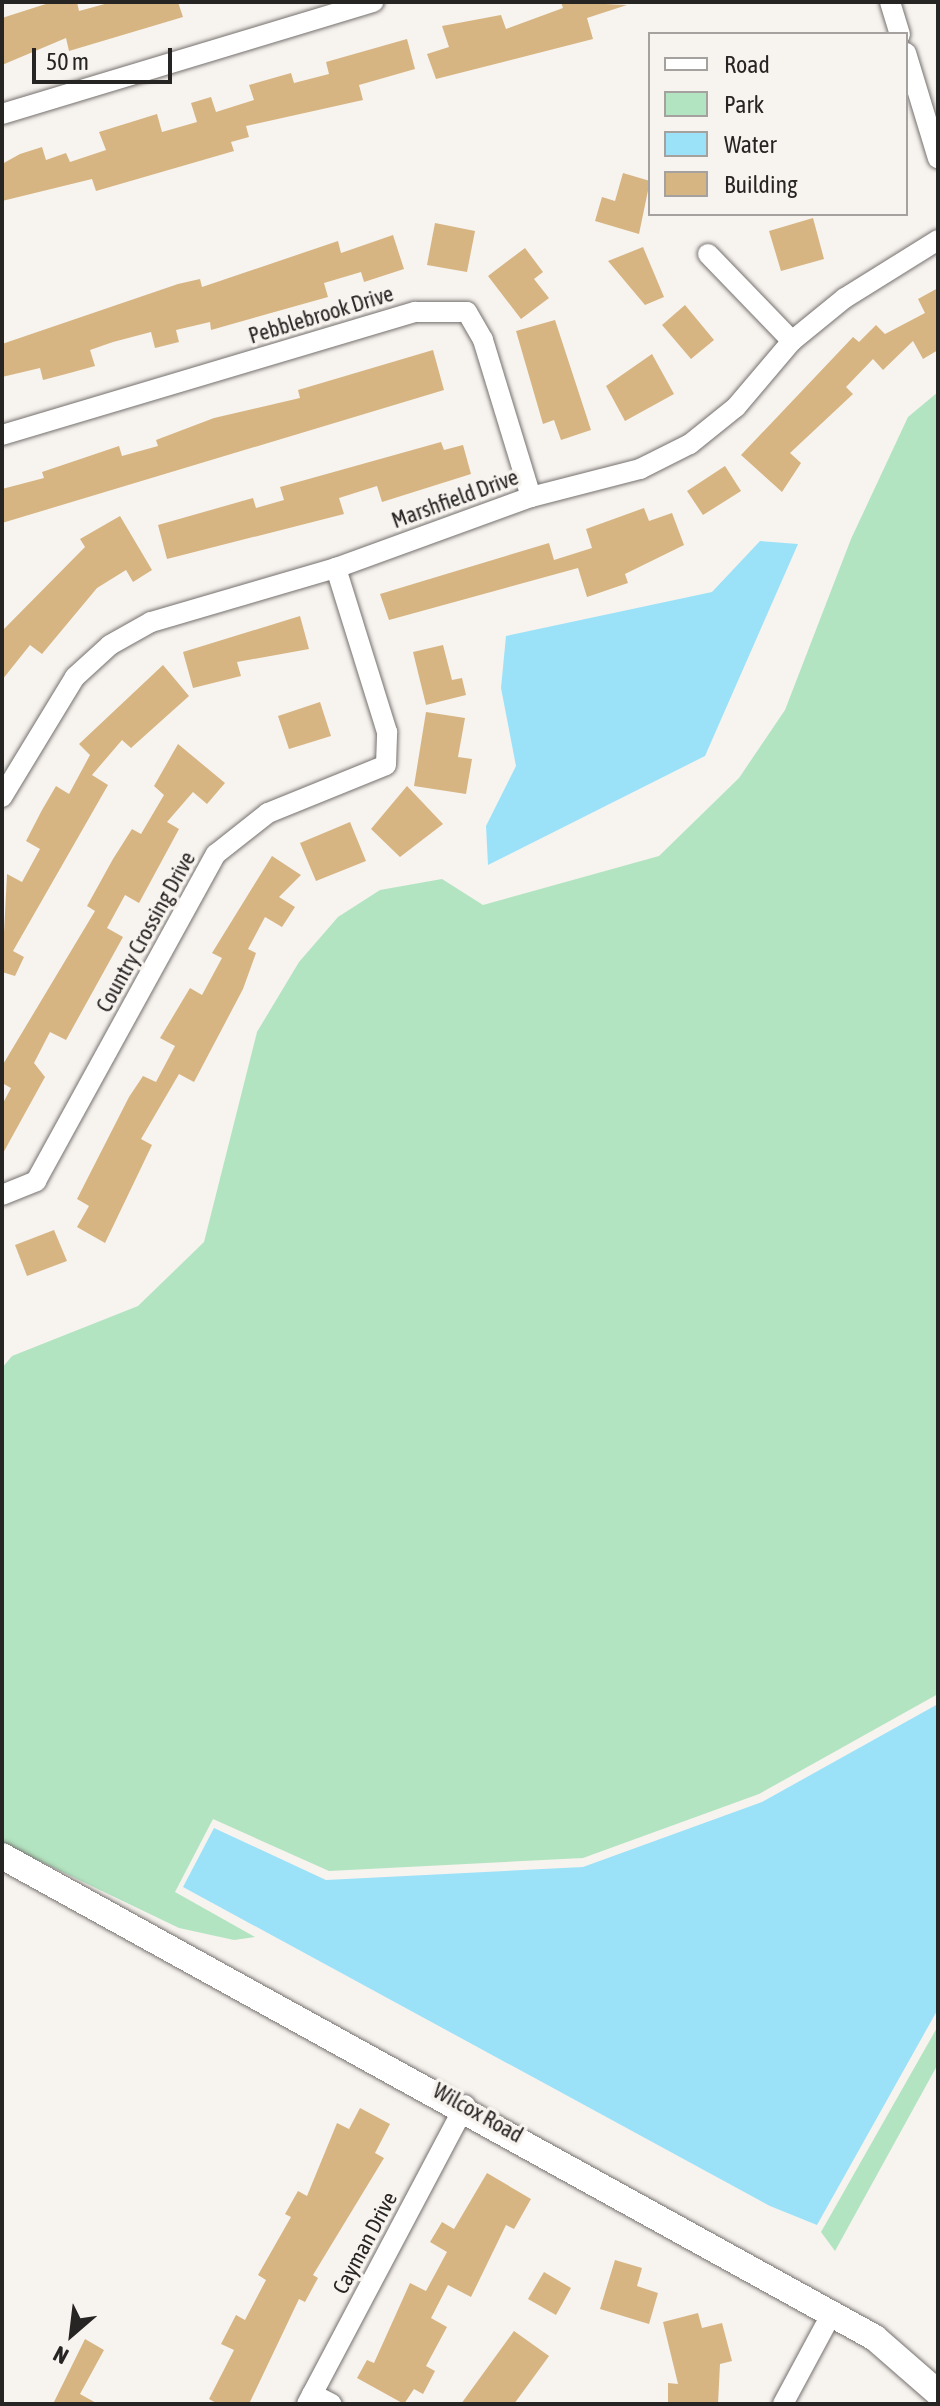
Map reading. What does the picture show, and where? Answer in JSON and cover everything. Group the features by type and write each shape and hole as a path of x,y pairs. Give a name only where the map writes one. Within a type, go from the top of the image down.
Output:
{"street":[{"path":"2,114 373,2"},
{"path":"890,2 899,32"},
{"path":"908,60 938,158"},
{"name":"Marshfield Drive","path":"2,797 75,677 110,645 151,622 336,568 531,497 640,469 690,444 736,407 792,341 938,240"},
{"path":"708,254 792,341"},
{"name":"Pebblebrook Drive","path":"2,435 415,312 467,312 483,340 531,497"},
{"name":"Country Crossing Drive","path":"2,1195 36,1181 216,854 268,813 386,765 387,732 336,568"},
{"name":"Wilcox Road","path":"2,1856 465,2105 831,2315 915,2367 938,2393"},
{"name":"Cayman Drive","path":"310,2399 465,2105"},
{"path":"783,2404 831,2315"},
{"path":"310,2399 332,2404"}],"green space":[{"path":"938,392 938,1694 759,1794 583,1858 329,1871 213,1819 175,1892 255,1937 234,1940 179,1928 2,1843 2,1368 12,1356 138,1306 204,1242 257,1032 299,962 338,917 380,890 442,879 483,905 659,856 739,778 785,710 851,539 908,417"},
{"path":"938,2026 938,2064 835,2251 821,2232"}],"water":[{"path":"760,541 798,544 705,756 488,865 486,826 516,766 501,688 506,636 712,592"},
{"path":"938,1704 938,2009 817,2225 770,2206 183,1887 214,1828 326,1880 583,1867 762,1802"}],"building":[{"path":"52,2 77,2 79,11 112,2 178,2 183,17 69,51 66,38 2,65 2,18"},
{"path":"561,2 627,5 587,18 593,39 436,79 427,54 449,47 442,26 501,15 506,29 563,8"},
{"path":"407,39 415,69 359,85 363,100 246,126 249,137 231,142 234,151 96,191 92,179 2,201 2,164 20,154 42,147 46,160 66,153 70,162 106,150 99,132 157,114 162,132 197,122 191,103 211,97 216,112 254,100 249,85 291,73 294,83 329,74 326,62"},
{"path":"623,173 648,180 639,234 595,221 602,197 615,201"},
{"path":"813,218 824,259 781,271 769,231"},
{"path":"435,223 475,231 467,272 427,265"},
{"path":"393,235 404,269 364,282 361,272 324,283 328,297 211,330 210,322 176,330 179,342 155,348 151,332 113,342 90,350 95,366 43,380 40,368 2,377 2,344 178,284 200,279 202,287 338,241 341,253"},
{"path":"643,247 664,297 645,305 608,261"},
{"path":"525,248 543,272 534,279 549,298 521,319 488,276"},
{"path":"938,288 938,350 923,359 913,341 883,370 873,359 846,387 853,394 790,453 801,463 782,492 741,455 853,337 859,342 876,325 885,334 925,313 918,299"},
{"path":"685,305 714,340 691,359 662,325"},
{"path":"555,320 591,430 561,440 554,420 543,424 516,331"},
{"path":"433,350 444,390 2,523 2,489 44,478 42,472 119,446 122,456 158,446 156,440 214,418 300,398 298,390"},
{"path":"652,354 674,394 625,421 606,386"},
{"path":"441,442 444,450 463,445 471,474 382,502 377,486 339,498 344,514 167,559 158,525 253,498 256,508 284,500 280,487"},
{"path":"725,466 741,491 703,515 687,491"},
{"path":"644,508 649,521 672,513 684,545 625,574 628,583 587,597 578,568 389,620 380,594 549,543 554,560 592,548 586,529"},
{"path":"120,516 152,570 133,582 126,570 97,588 42,654 30,645 2,680 2,631 85,547 80,539"},
{"path":"300,616 309,649 237,662 241,676 193,688 183,652"},
{"path":"443,645 452,680 462,678 466,695 426,705 413,652"},
{"path":"163,665 189,696 131,748 122,740 92,775 108,785 13,951 24,957 15,976 2,972 7,874 22,882 40,849 26,841 42,810 56,786 69,794 90,755 79,744"},
{"path":"320,702 331,736 289,749 278,716"},
{"path":"426,712 465,718 458,757 472,759 466,794 414,786"},
{"path":"178,744 225,783 207,804 193,792 167,822 179,829 139,903 125,895 107,928 123,937 66,1040 50,1032 34,1063 45,1077 2,1155 2,1105 11,1088 2,1083 2,1066 95,911 87,906 113,859 132,829 141,834 164,795 154,786"},
{"path":"407,786 443,824 400,857 371,829"},
{"path":"350,822 366,861 316,881 300,843"},
{"path":"272,856 301,875 279,897 295,907 282,927 265,917 248,949 256,953 243,989 194,1082 179,1074 141,1139 152,1145 105,1243 77,1227 89,1206 77,1199 129,1097 143,1076 156,1082 175,1046 160,1038 190,988 202,995 222,958 212,953"},
{"path":"54,1230 67,1261 27,1276 15,1245"},
{"path":"360,2108 390,2124 375,2153 384,2158 313,2275 318,2278 305,2302 299,2299 249,2404 218,2404 209,2399 234,2350 221,2344 236,2315 245,2320 266,2280 258,2275 291,2217 285,2214 298,2191 307,2196 337,2123 349,2129"},
{"path":"487,2173 531,2199 514,2229 506,2225 471,2297 448,2285 431,2318 447,2327 426,2366 435,2371 423,2394 414,2389 404,2404 357,2378 367,2360 374,2363 410,2283 426,2291 447,2252 430,2242 442,2222 454,2229"},
{"path":"615,2260 642,2268 637,2286 658,2293 649,2324 600,2309"},
{"path":"544,2272 571,2288 556,2315 528,2299"},
{"path":"698,2313 702,2328 722,2323 732,2361 720,2364 718,2404 668,2404 668,2383 678,2384 663,2322"},
{"path":"514,2331 549,2356 514,2404 461,2404"},
{"path":"85,2339 104,2350 80,2394 98,2404 53,2404"}]}
